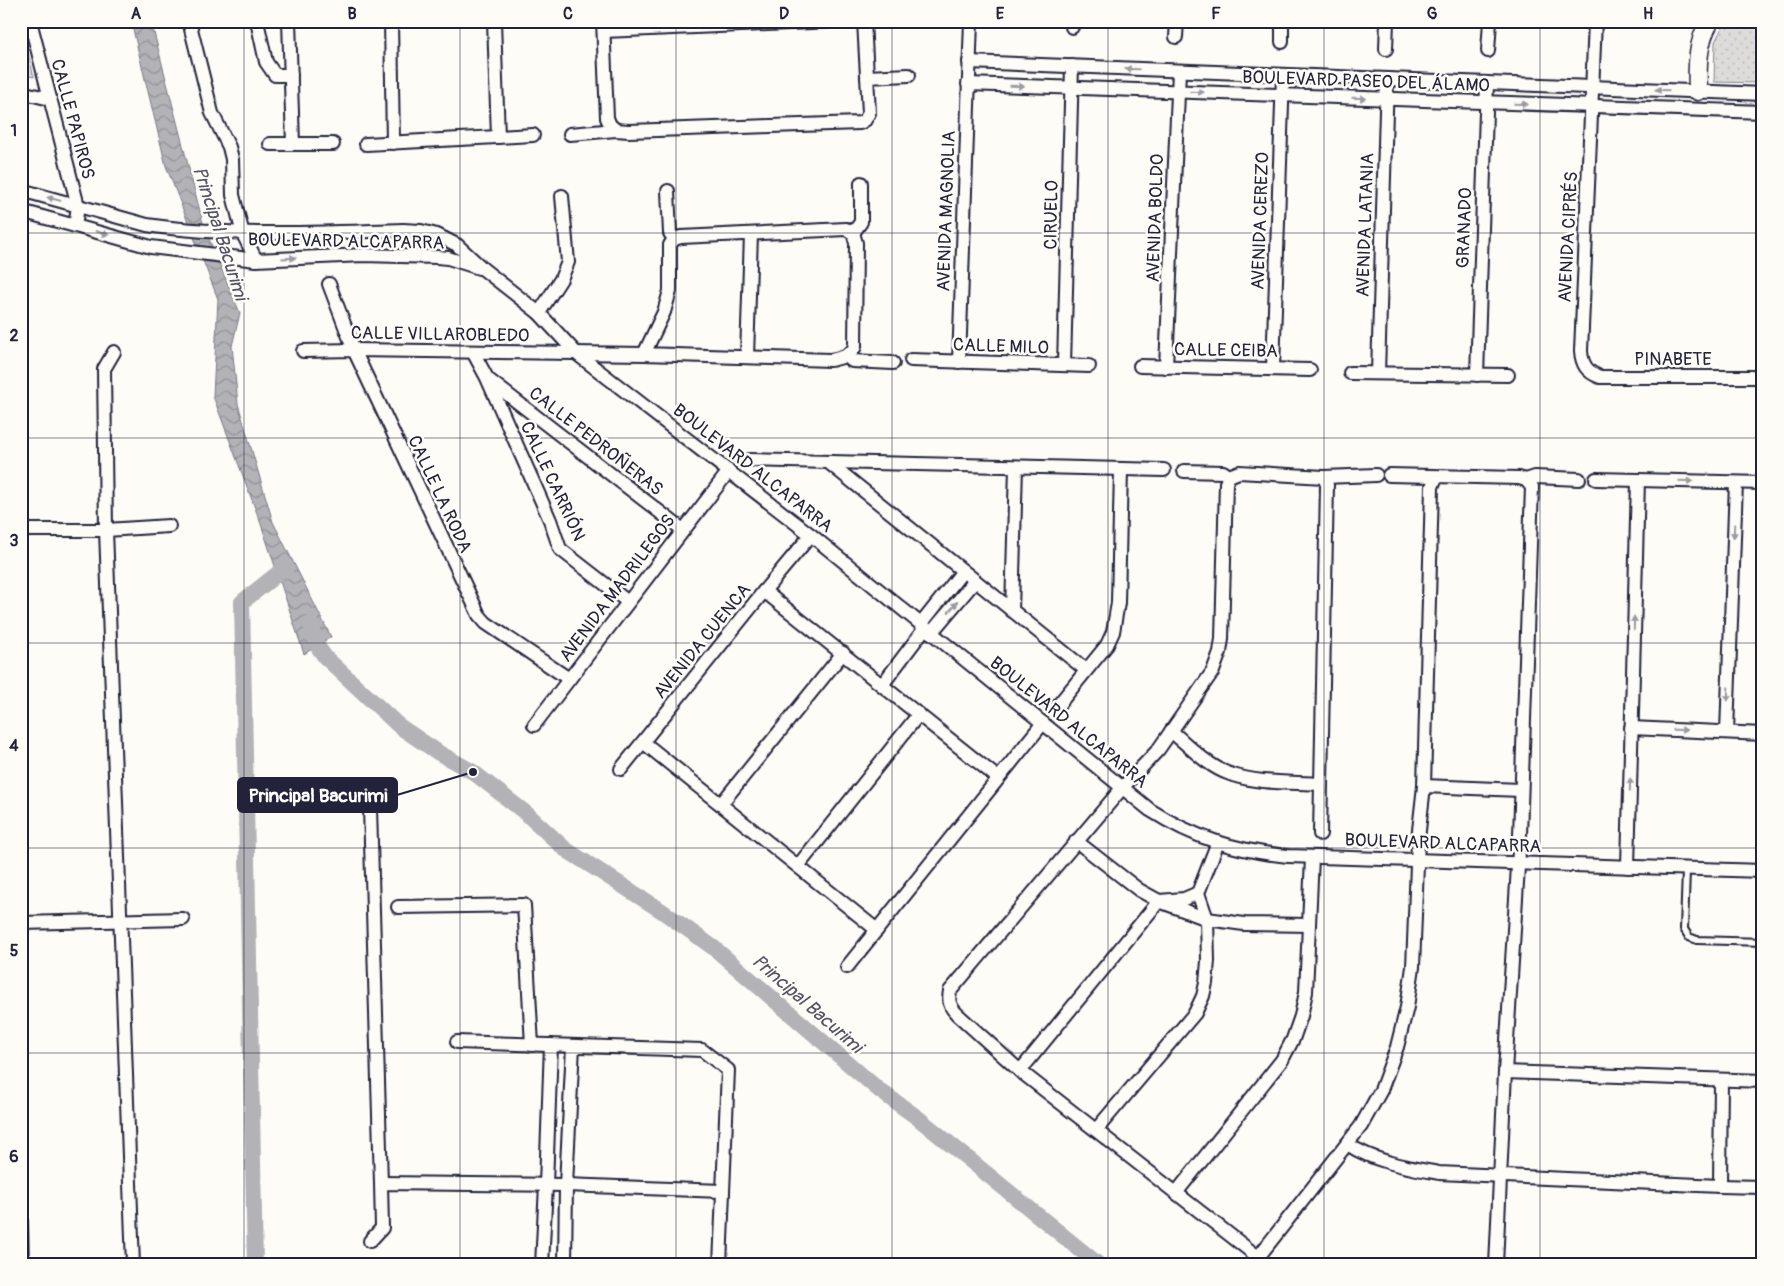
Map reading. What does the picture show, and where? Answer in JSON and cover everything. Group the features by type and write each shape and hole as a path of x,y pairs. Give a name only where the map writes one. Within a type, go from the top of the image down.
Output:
{"street":[{"name":"CALLE PAPIROS","path":"30,21 78,206 75,226"},
{"path":"189,21 212,113 229,147 232,159 232,195 236,233 256,260"},
{"path":"256,21 266,62 276,74 291,75"},
{"path":"288,21 293,144"},
{"path":"391,21 393,143"},
{"path":"494,21 498,137"},
{"path":"616,130 610,125 607,118 604,26 835,21"},
{"path":"570,134 616,130 860,123 865,120 869,113 864,21"},
{"name":"AVENIDA MAGNOLIA","path":"959,362 971,21"},
{"path":"1176,38 1177,21"},
{"path":"1282,21 1282,42"},
{"path":"1386,49 1387,21"},
{"path":"1488,51 1490,21"},
{"name":"AVENIDA CIPRÉS","path":"1586,369 1581,352 1595,21"},
{"path":"1698,91 1697,68 1700,47 1710,21"},
{"name":"BOULEVARD PASEO DEL ÁLAMO","path":"969,62 1763,94"},
{"name":"CIRUELO","path":"1064,365 1072,66"},
{"name":"AVENIDA BOLDO","path":"1166,366 1178,70"},
{"path":"867,77 909,75"},
{"name":"AVENIDA CEREZO","path":"1273,368 1283,75"},
{"name":"AVENIDA LATANIA","path":"1378,373 1387,79"},
{"name":"GRANADO","path":"1477,375 1487,83"},
{"name":"BOULEVARD PASEO DEL ÁLAMO","path":"968,84 1763,112"},
{"path":"21,92 50,100"},
{"path":"366,144 533,135"},
{"path":"270,144 333,144"},
{"path":"853,233 861,222 861,183"},
{"name":"BOULEVARD ALCAPARRA","path":"21,190 147,225 168,228 236,233 421,231 442,237 457,245 483,269 540,313 577,354 812,535 1150,810 1173,824 1218,842 1242,850 1265,854 1517,862 1686,870 1763,871"},
{"path":"668,191 670,233 674,239"},
{"path":"540,313 561,279 568,262 562,196"},
{"name":"BOULEVARD ALCAPARRA","path":"21,211 151,247 256,260 363,255 428,256 448,258 483,269"},
{"path":"644,354 664,312 670,291 670,245 674,239 681,237 846,229 853,233 856,244 855,347 852,353 846,356 852,361 893,363"},
{"path":"747,357 751,234"},
{"name":"CALLE LA RODA","path":"329,284 354,350 479,615 486,623 569,680"},
{"name":"CALLE VILLAROBLEDO","path":"303,351 644,354 830,360 846,356"},
{"path":"114,352 104,369 106,530 133,1265"},
{"name":"CALLE CARRIÓN","path":"473,352 487,378 550,520 560,549 628,602"},
{"name":"CALLE MILO","path":"911,360 1089,366"},
{"name":"CALLE CEIBA","path":"1140,366 1310,370"},
{"name":"PINABETE","path":"1586,369 1600,377 1763,377"},
{"path":"1350,373 1508,375"},
{"name":"CALLE PEDROÑERAS","path":"487,378 683,530"},
{"path":"750,460 1164,470"},
{"path":"828,462 1086,670"},
{"path":"1012,611 1016,467"},
{"path":"1059,704 1106,645 1113,632 1118,603 1121,470"},
{"name":"AVENIDA MADRILEGOS","path":"534,726 729,471"},
{"path":"1184,471 1223,472 1229,476"},
{"path":"1436,477 1432,487 1424,786 1418,839 1412,967 1407,1006 1397,1047 1381,1090 1361,1126 1255,1261 1176,1193 1020,1071 951,1008 949,999 950,991 1076,841 1158,750 1213,671 1220,652 1226,483 1229,476 1239,472 1324,477 1382,475 1520,478 1526,480 1532,487 1520,790 1520,835 1505,1072 1496,1265"},
{"path":"1320,834 1327,486 1324,477"},
{"path":"1526,480 1535,477 1578,479"},
{"path":"1596,479 1763,484"},
{"path":"1628,867 1638,480"},
{"path":"1727,732 1736,483"},
{"path":"21,530 106,530 169,526"},
{"name":"AVENIDA CUENCA","path":"621,769 764,591 812,535"},
{"path":"882,685 926,628 963,571"},
{"path":"926,628 975,581"},
{"path":"764,591 998,778"},
{"path":"721,804 843,654"},
{"path":"798,866 919,714"},
{"path":"847,967 1043,723"},
{"path":"1631,728 1763,734"},
{"path":"1171,731 1202,758 1228,774 1258,780 1321,784"},
{"path":"643,742 877,930"},
{"path":"1424,786 1520,790"},
{"path":"358,794 370,808 381,1183 382,1228 370,1241"},
{"path":"1076,841 1138,890 1159,901 1208,919 1244,924 1309,925"},
{"path":"1096,1130 1195,1013 1203,996 1208,961 1208,919 1198,893 1218,842"},
{"path":"1176,1193 1282,1060 1293,1039 1301,1016 1306,992 1312,856"},
{"path":"1020,1071 1159,901 1184,899 1198,893"},
{"path":"398,907 524,905 532,1045"},
{"path":"21,923 183,919"},
{"path":"457,1042 702,1050 728,1070 720,1265"},
{"path":"542,1265 551,1045"},
{"path":"565,1265 566,1184 573,1046"},
{"path":"1505,1072 1763,1080"},
{"path":"1720,1186 1721,1080"},
{"path":"1347,1144 1362,1154 1405,1167 1439,1173 1761,1187"},
{"path":"381,1183 566,1184 722,1190"},
{"path":"21,1220 22,1265"}],"lane":[{"path":"1686,870 1684,929 1689,937 1697,940 1763,942"}],"shaded area":[{"path":"1725,21 1763,21 1763,83 1714,82 1715,42"},
{"path":"21,25 34,77 21,74"}],"water":[{"path":"131,21 151,21 204,227 240,313 232,346 238,404 273,522 331,637 304,654 261,524 213,396 218,299 166,166"}],"waterway":[{"path":"255,1265 242,602 286,567"},
{"name":"Principal Bacurimi","path":"311,624 318,647 325,657 399,726 439,753 473,772 527,814 565,849 662,911 714,948 879,1090 918,1118 1099,1265"}],"place":[{"name":"Principal Bacurimi","path":"473,772"}]}
